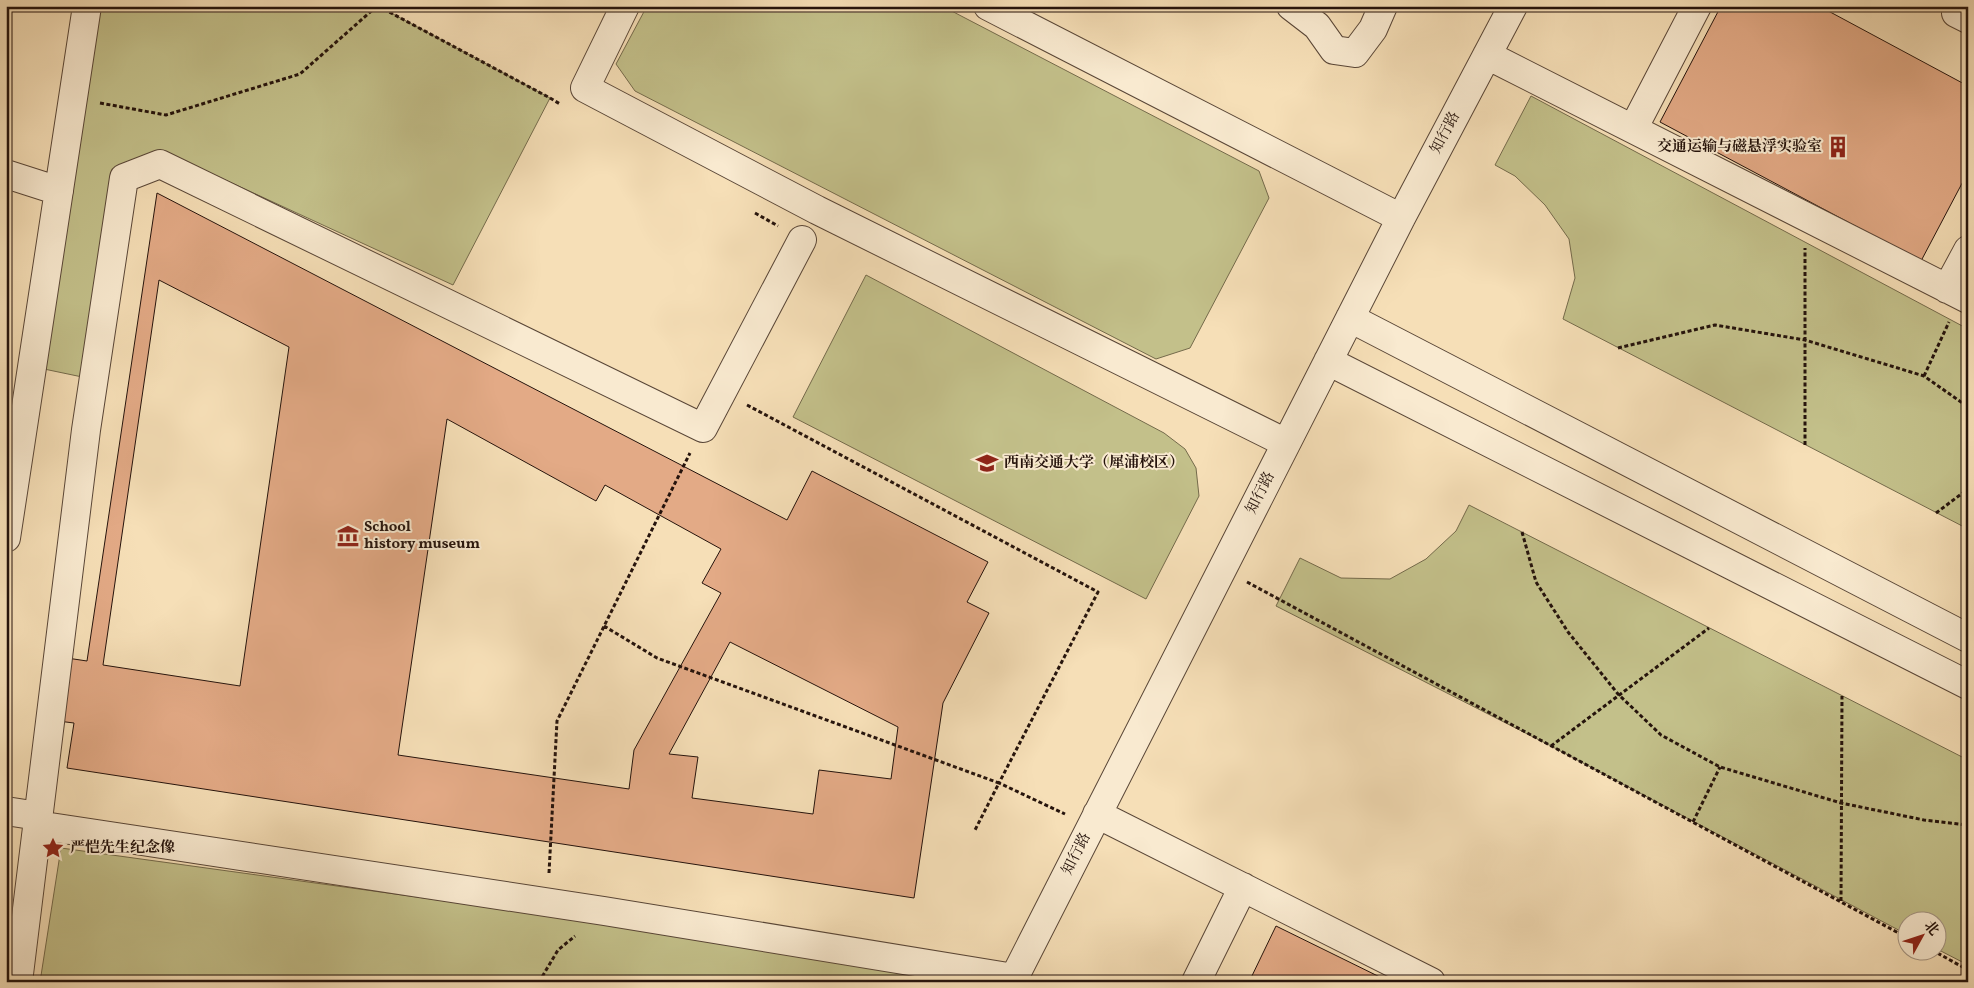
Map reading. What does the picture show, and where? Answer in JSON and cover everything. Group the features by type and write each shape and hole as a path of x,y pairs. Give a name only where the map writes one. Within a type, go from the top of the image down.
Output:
{"street":[{"path":"6,538 87,6"},
{"path":"625,6 585,88 817,210 1286,443"},
{"path":"988,6 1401,218"},
{"path":"1291,6 1317,26 1334,50 1355,53 1373,28 1383,6"},
{"path":"1633,129 1697,6"},
{"name":"知行路","path":"1013,980 1401,218 1487,55 1502,13"},
{"path":"1487,55 1958,294 1968,250"},
{"path":"18,982 86,430 124,178 160,164 702,428 802,240"},
{"path":"6,174 59,191"},
{"path":"1350,318 1968,638"},
{"path":"1328,361 1968,685"},
{"path":"6,811 38,821 604,911 1013,980"},
{"path":"1094,820 1243,887 1431,982"},
{"path":"1196,982 1243,887"}],"path":[{"path":"73,98 166,115 300,74 378,6 550,98 585,88"},
{"path":"1805,445 1806,216"},
{"path":"1924,376 1958,294"},
{"path":"1618,348 1714,325 1805,340 1924,376 1968,407"},
{"path":"722,392 1098,592 975,830"},
{"path":"548,902 557,721 702,428"},
{"path":"1936,513 1968,489"},
{"path":"1522,532 1536,582 1568,632 1618,694 1661,735 1720,767 1842,803 1924,820 1968,825"},
{"path":"1222,569 1896,931"},
{"path":"604,626 657,658 999,783 1094,820"},
{"path":"1552,746 1618,694 1708,628"},
{"path":"1841,901 1842,696"},
{"path":"1693,822 1720,767"},
{"path":"539,982 558,950 604,911"},
{"path":"1946,958 1968,970"}],"shaded area":[{"path":"97,6 378,6 550,98 453,285 171,155 110,180 87,378 44,369"},
{"path":"647,6 942,6 1259,171 1269,198 1190,348 1156,359 635,91 616,64"},
{"path":"1531,96 1968,329 1968,529 1563,319 1575,278 1569,239 1545,205 1515,176 1495,165"},
{"path":"866,275 1164,433 1185,449 1196,468 1199,496 1146,599 793,417"},
{"path":"1469,505 1968,760 1968,965 1946,954 1946,910 1896,910 1896,929 1551,746 1276,606 1300,558 1341,578 1390,579 1426,559 1456,531"},
{"path":"61,848 947,970 942,982 40,982"}],"building":[{"name":"交通运输与磁悬浮实验室","path":"1721,6 1819,6 1968,86 1968,172 1921,261 1660,122"},
{"path":"157,193 787,520 812,471 988,562 967,602 989,613 943,703 914,898 67,768 74,723 58,721 67,658 87,661","holes":["159,280 289,347 240,686 103,665","447,419 596,501 605,485 721,549 702,583 721,593 634,750 629,789 398,755","730,642 898,727 891,779 819,770 813,814 692,798 698,757 669,754"]},
{"path":"1276,926 1390,982 1249,982"}],"place":[{"name":"交通运输与磁悬浮实验室","path":"1838,147"},
{"name":"西南交通大学（犀浦校区）","path":"987,463"},
{"name":"School history museum","path":"348,536"},
{"name":"严恺先生纪念像","path":"53,848"}]}
